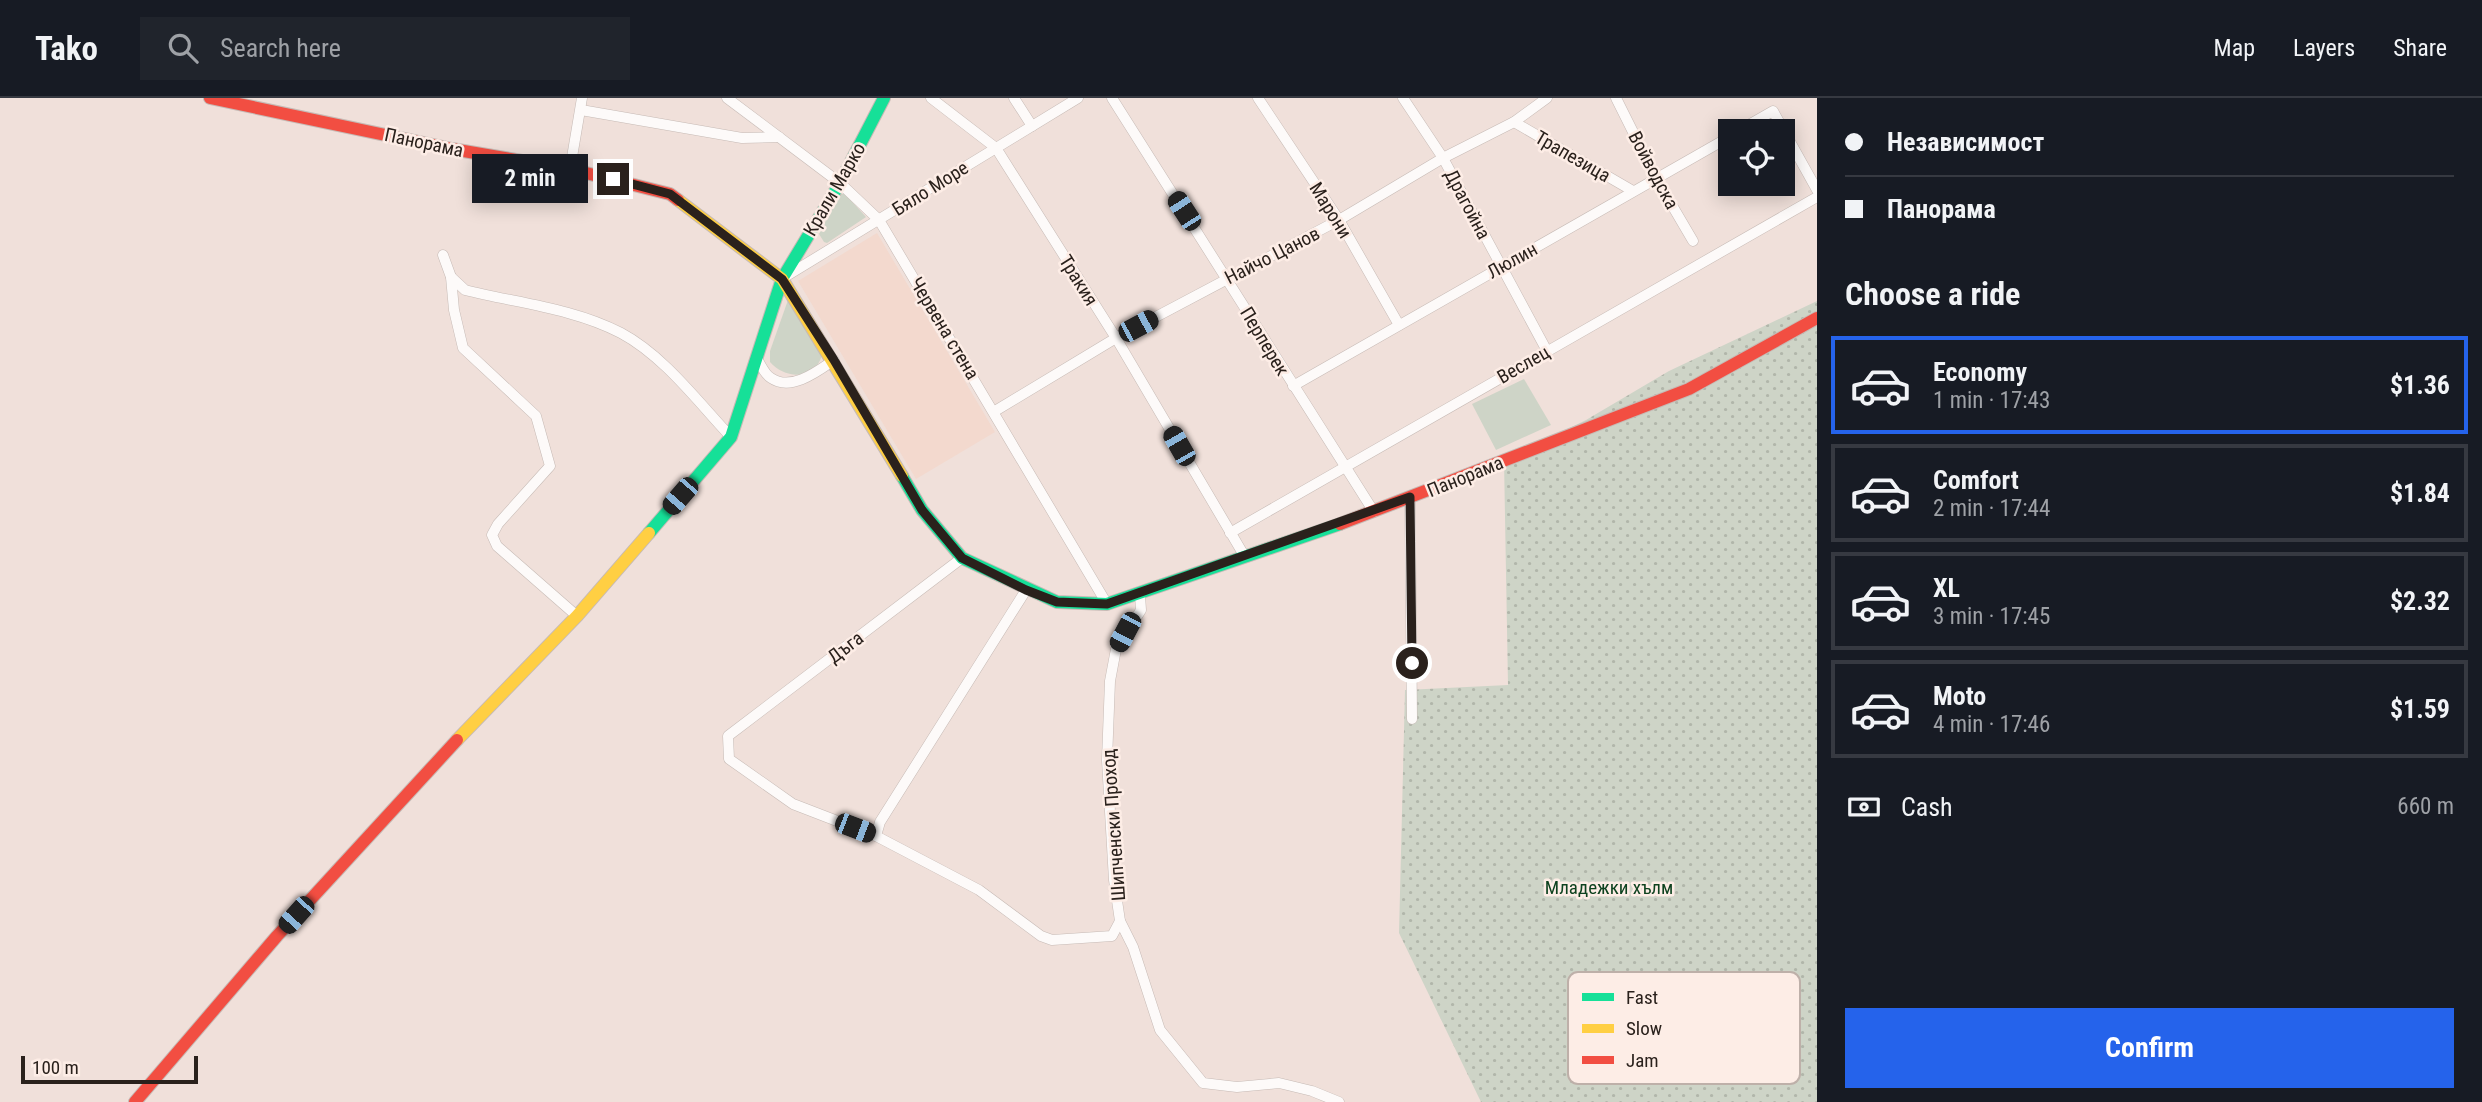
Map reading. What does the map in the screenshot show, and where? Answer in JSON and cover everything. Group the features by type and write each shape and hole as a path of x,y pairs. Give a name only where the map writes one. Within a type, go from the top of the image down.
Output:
{"street":[{"name":"Панорама","path":"210,98 452,149 570,169 670,194 782,279 834,360 922,510 962,558 1026,590 1057,602 1107,604 1140,595 1374,512 1689,389 1817,318"},
{"path":"570,169 582,98"},
{"name":"Червена стена","path":"727,98 840,183 879,220 995,411 1107,604"},
{"name":"Крали Марко","path":"731,437 782,279 840,183 884,98"},
{"name":"Тракия","path":"931,98 996,148 1116,338 1245,557"},
{"path":"1014,98 1032,126"},
{"name":"Бяло Море","path":"782,279 1078,98"},
{"name":"Перперек","path":"1112,98 1374,512"},
{"name":"Марони","path":"1258,98 1339,220 1399,325"},
{"name":"Драгойна","path":"1404,98 1443,158 1547,351"},
{"name":"Найчо Цанов","path":"995,411 1116,338 1339,220 1443,158 1514,121 1547,98"},
{"name":"Войводска","path":"1616,98 1656,178 1693,241"},
{"path":"581,110 742,138 779,137"},
{"path":"1759,119 1773,111 1777,119"},
{"name":"Трапезица","path":"1514,121 1633,191"},
{"name":"Люлин","path":"1293,386 1718,142"},
{"path":"1795,150 1817,190"},
{"name":"Веслец","path":"1230,533 1817,197"},
{"path":"443,255 452,277 454,310 463,348 536,416 550,466 498,524 492,535 497,546 577,616"},
{"path":"135,1102 277,936 493,701 577,616 731,437 653,356 623,334 584,317 465,290 452,277"},
{"path":"757,359 770,378 786,383 807,378 834,360"},
{"path":"1410,497 1412,719"},
{"name":"Дъга","path":"876,836 793,804 729,759 728,736 962,558"},
{"path":"1026,590 880,822 876,836 979,890 1041,936 1052,940 1112,936 1120,922"},
{"name":"Шипченски Проход","path":"1140,595 1141,610 1116,649 1107,708 1108,814 1120,922 1133,947 1160,1030 1203,1083 1237,1087 1279,1083 1312,1091 1339,1102"}],"shaded area":[{"path":"877,233 995,432 916,479 798,281"}],"green space":[{"path":"840,194 845,194 866,217 827,243 819,234"},
{"path":"788,300 822,355 813,369 799,375 783,372 770,362 770,351"},
{"name":"Младежки хълм","path":"1817,301 1817,1102 1481,1102 1399,933 1405,690 1508,685 1504,460 1586,420 1669,371"},
{"path":"1524,379 1551,425 1496,450 1472,404"}],"traffic: fast":[{"path":"649,533 731,437 782,279 840,183 884,98"},
{"path":"902,476 922,510 962,558 1057,602 1107,604 1340,524"}],"traffic: slow":[{"path":"678,200 782,279 902,476"},
{"path":"457,740 577,616 649,533"}],"traffic: jam":[{"path":"210,98 452,149 570,169 670,194 678,200"},
{"path":"1340,524 1689,389 1817,318"},
{"path":"135,1102 277,936 457,740"}],"route":[{"path":"613,179 670,194 782,279 834,360 922,510 962,558 1026,590 1057,602 1107,604 1140,595 1410,497 1412,663"}]}
